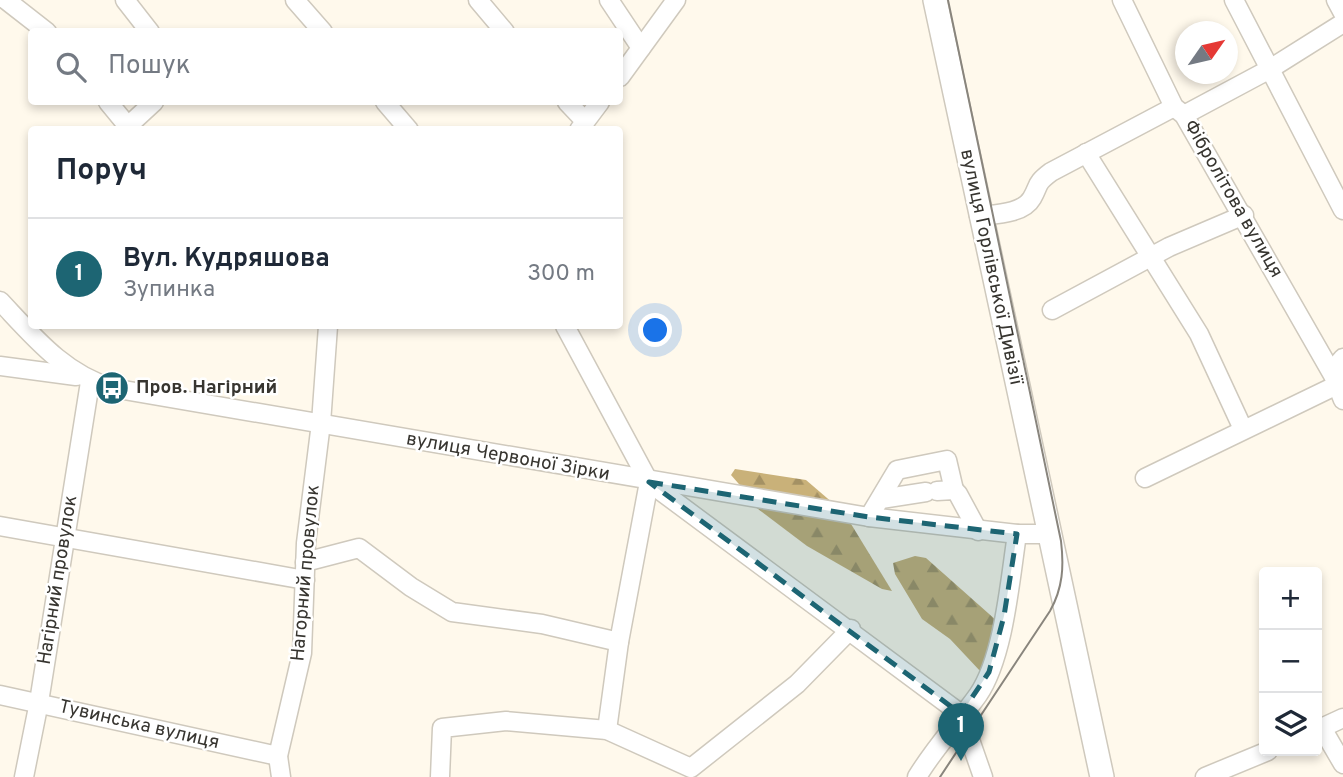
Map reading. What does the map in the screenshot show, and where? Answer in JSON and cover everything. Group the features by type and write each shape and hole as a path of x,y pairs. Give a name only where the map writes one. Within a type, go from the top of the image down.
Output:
{"main road":[{"name":"вулиця Горлівської Дивізії","path":"935,0 979,216 1102,777"}],"street":[{"path":"6,0 42,28"},
{"path":"125,0 147,28"},
{"path":"295,0 320,28"},
{"path":"478,0 502,28"},
{"path":"609,0 641,48"},
{"path":"623,73 676,0"},
{"name":"Фібролітова вулиця","path":"1122,0 1179,111 1244,215 1337,388"},
{"path":"1234,0 1343,210"},
{"path":"1336,0 1343,13"},
{"path":"979,216 1024,206 1032,199 1035,186 1042,178 1086,153 1270,69 1343,23"},
{"path":"111,105 128,126"},
{"path":"132,126 151,105"},
{"path":"388,105 406,126"},
{"path":"570,105 582,125 598,105"},
{"path":"1086,153 1199,334 1243,429"},
{"path":"1052,310 1152,256 1244,215"},
{"path":"0,302 54,357 84,379"},
{"name":"Нагорний провулок","path":"281,777 278,757 302,653 305,571 321,424 328,329"},
{"path":"567,329 649,482 851,629 961,714 983,777"},
{"path":"1145,478 1243,429 1337,388 1337,365 1343,358"},
{"name":"вулиця Червоної Зірки","path":"0,366 649,482 869,517 978,531 1048,534"},
{"name":"Нагірний провулок","path":"24,777 39,702 64,539 84,379"},
{"path":"869,517 897,470 947,460 939,491"},
{"path":"607,730 619,642 649,482"},
{"path":"881,499 939,491 962,498 969,519 978,531"},
{"path":"0,526 64,539 305,571 359,548 411,587 452,612 541,624 619,642"},
{"path":"917,777 978,694 989,672 1004,616 1017,534"},
{"path":"440,777 442,728 506,721 607,730 691,768 797,684 851,629"},
{"name":"Тувинська вулиця","path":"0,695 278,757"},
{"path":"1322,728 1343,718"},
{"path":"1322,733 1343,764"},
{"path":"1205,777 1259,755"}],"highlighted area":[{"path":"649,482 869,517 1017,534 1004,616 989,672 961,714"}],"green space":[{"path":"735,469 806,480 834,504 745,491 731,475"},
{"path":"754,506 848,519 892,591 882,589 807,546"},
{"path":"915,556 926,558 997,621 981,672 950,639 922,619 895,574 893,563"}],"tram line":[{"path":"940,777 1050,611 1062,577 1061,541 948,0"}],"place":[{"name":"Пров. Нагірний","path":"112,388"},
{"name":"Вул. Кудряшова","path":"961,761"}]}
